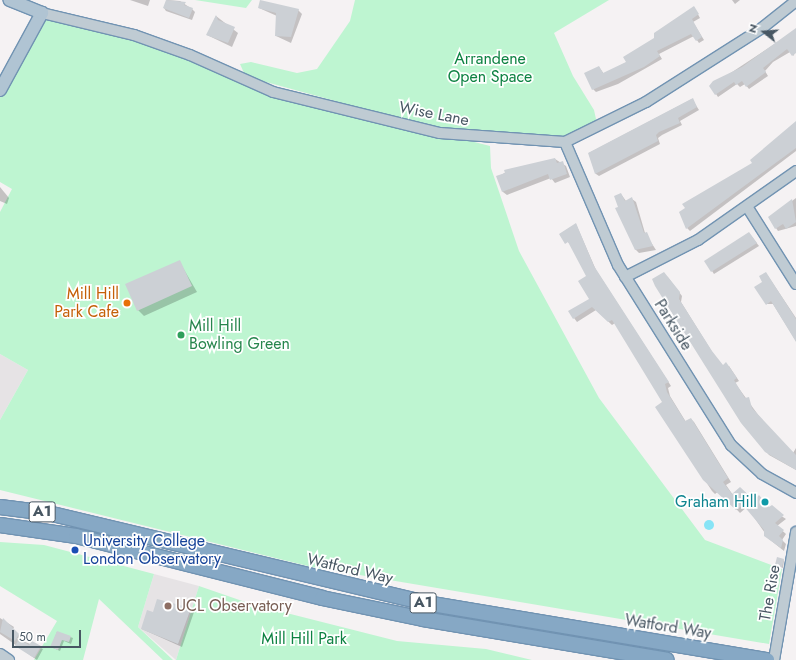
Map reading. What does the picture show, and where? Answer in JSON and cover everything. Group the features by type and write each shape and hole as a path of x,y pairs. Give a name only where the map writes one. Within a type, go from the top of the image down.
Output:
{"highway":[{"name":"Watford Way","path":"0,507 48,513 330,583 433,605 767,660"},
{"name":"Watford Way","path":"0,525 76,536 322,598 423,620 667,660"}],"main road":[{"path":"0,90 42,13 10,0"}],"street":[{"path":"565,142 646,102 762,28 796,0"},
{"name":"Wise Lane","path":"42,13 140,38 190,55 273,92 440,133 565,142"},
{"name":"Parkside","path":"565,142 626,277 731,445 762,474 796,493"},
{"path":"626,277 698,240 748,208 796,171"},
{"path":"748,208 796,284"},
{"name":"The Rise","path":"774,660 796,532"},
{"path":"0,654 9,660"}],"shaded area":[{"path":"0,354 28,370 0,420"},
{"name":"UCL Observatory","path":"154,574 199,586 176,660 138,627"}],"green space":[{"path":"195,0 252,0 246,8"},
{"name":"Arrandene Open Space","path":"355,0 609,0 554,33 573,76 594,110 598,128 564,144 439,133 490,146 491,168 519,251 599,398 705,540 782,569 769,644 312,567 0,490 0,420 28,370 0,354 0,212 12,189 0,182 0,90 42,13 135,36 227,73 337,107 339,102 255,79 244,73 240,64 251,62 297,73 317,69 350,21"},
{"path":"0,542 44,545 154,574 138,627 173,660 163,660 99,599 83,660 34,660 57,621 0,586"},
{"name":"Mill Hill Park","path":"199,586 251,604 397,641 486,649 532,660 176,660"}],"water":[{"path":"707,520 711,520 713,521 713,529 707,530 704,527 704,523"}],"building":[{"path":"166,0 186,2 184,5 193,8 189,18 163,8"},
{"path":"260,0 299,9 291,37 275,36 276,13 258,8"},
{"path":"694,6 699,14 692,19 702,37 696,41 691,34 657,51 660,56 644,67 592,90 584,73 599,66 603,73 626,62 623,57 654,38 654,33"},
{"path":"216,15 218,20 235,27 228,43 206,35"},
{"path":"796,28 796,53 792,56 787,49 763,68 766,72 746,87 742,81 736,85 734,82 715,95 709,86 713,81 742,67"},
{"path":"693,98 697,107 678,118 680,123 659,132 656,135 658,141 595,174 588,153"},
{"path":"796,121 796,148 686,229 679,212 685,208 682,204 752,163 750,160"},
{"path":"555,158 557,163 563,161 567,174 550,180 548,174 502,192 496,176 505,173 504,170"},
{"path":"621,193 625,201 632,197 644,233 647,232 653,246 635,250 615,208 618,207 614,196"},
{"path":"792,199 796,222 786,229 783,224 775,229 768,217"},
{"path":"576,223 594,266 669,382 665,384 667,392 685,421 691,418 728,478 723,482 732,494 740,487 754,500 759,495 769,507 772,505 784,515 775,523 784,530 779,536 783,540 781,548 764,536 764,530 743,505 736,510 703,480 655,407 662,402 612,320 608,322 592,307 573,319 568,311 589,299 578,281 586,276 568,242 565,244 559,234"},
{"path":"749,232 757,243 711,272 704,261"},
{"path":"180,260 192,286 137,311 125,284"},
{"path":"664,272 680,292 679,299 712,351 723,365 726,362 737,378 734,380 745,398 749,397 752,408 796,455 796,470 765,452 741,423 655,286 652,279"},
{"path":"766,272 796,319 796,342 771,301 766,305 754,287 762,282 759,276"},
{"path":"777,557 784,559 782,567 775,565"},
{"path":"157,599 191,608 178,644 141,629 147,610 153,612"},
{"path":"3,618 19,634 15,641 0,632"},
{"path":"57,631 71,636 69,642 62,640 58,650 50,647"},
{"path":"19,639 29,645 32,641 41,646 34,658 15,646"}],"place":[{"name":"Mill Hill Park Cafe","path":"127,303"},
{"name":"Mill Hill Bowling Green","path":"181,335"},
{"name":"Graham Hill","path":"765,502"},
{"name":"University College London Observatory","path":"75,550"},
{"name":"UCL Observatory","path":"168,606"}]}
